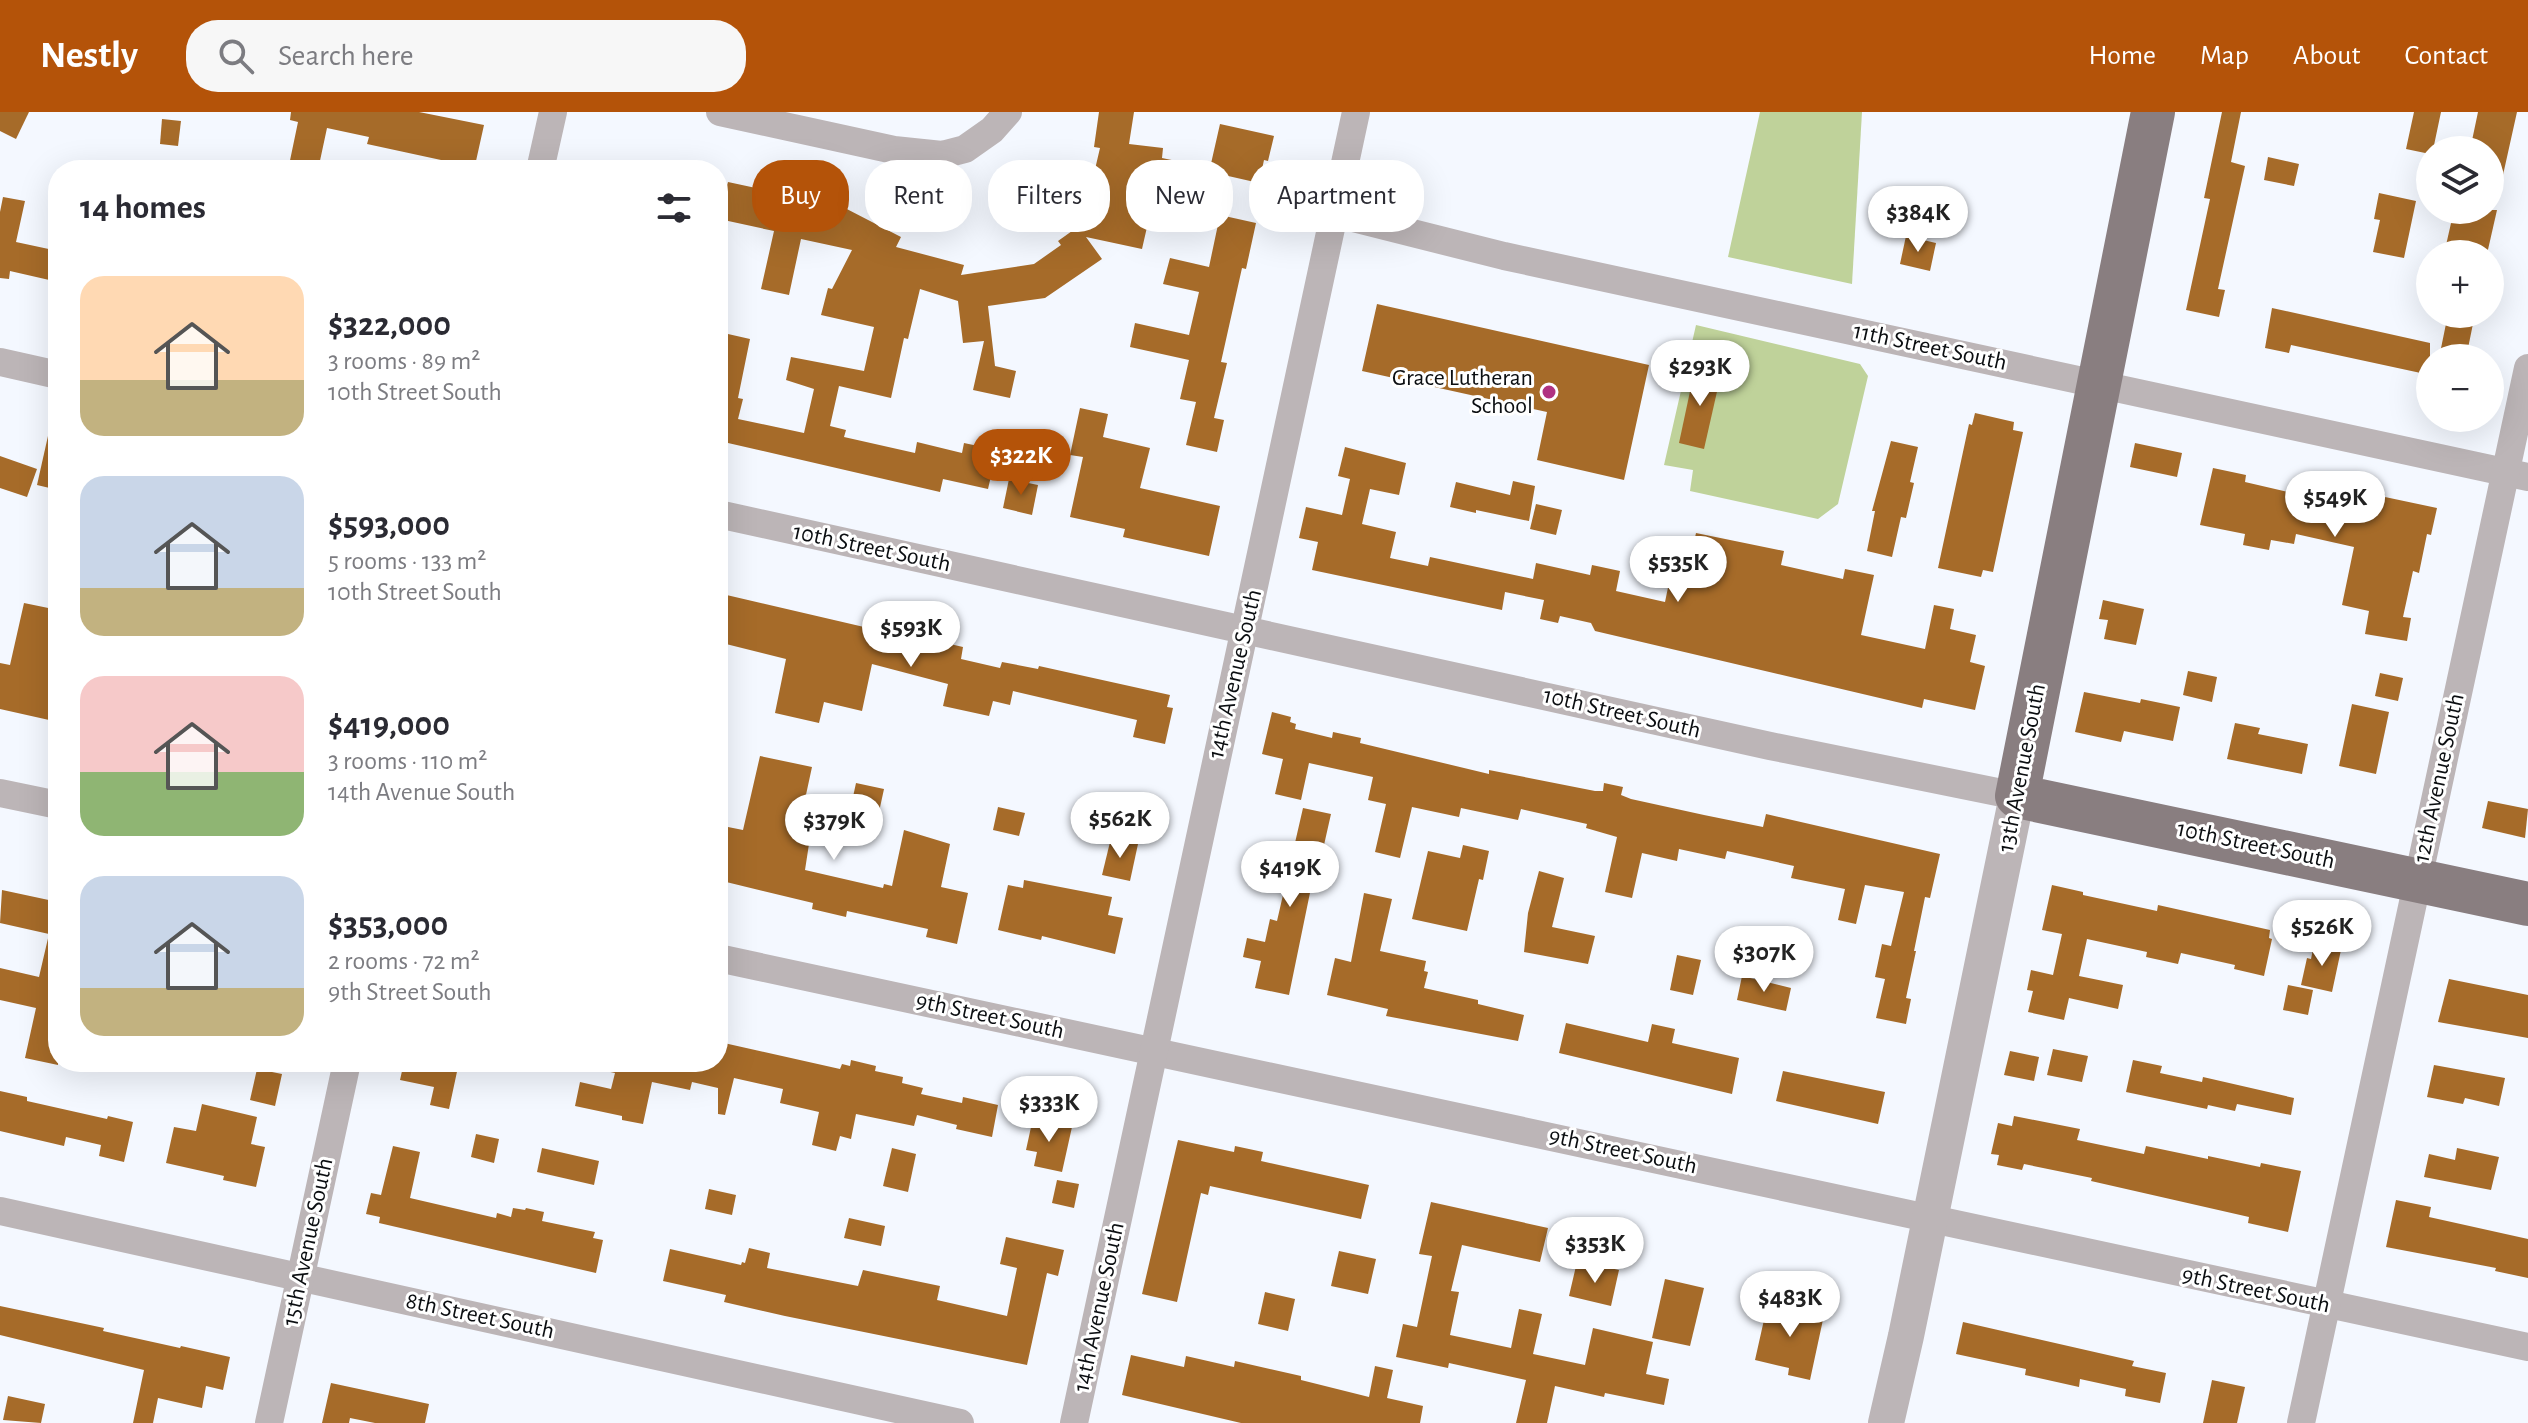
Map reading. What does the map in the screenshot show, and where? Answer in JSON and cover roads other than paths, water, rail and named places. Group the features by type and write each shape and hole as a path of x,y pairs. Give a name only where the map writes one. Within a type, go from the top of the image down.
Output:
{"main road":[{"name":"13th Avenue South","path":"2017,796 2153,112"},
{"name":"10th Street South","path":"2017,796 2528,904"}],"street":[{"path":"542,160 553,112"},
{"path":"720,112 894,150 942,155 965,149 992,130 1008,112"},
{"name":"14th Avenue South","path":"1345,160 1356,112"},
{"name":"14th Avenue South","path":"1074,1423 1329,232"},
{"name":"11th Street South","path":"1409,232 1504,256 2517,475"},
{"path":"0,362 48,373"},
{"name":"12th Avenue South","path":"2301,1423 2417,879 2517,475 2528,368"},
{"name":"10th Street South","path":"728,516 1770,746 2017,796"},
{"path":"0,793 48,803"},
{"name":"13th Avenue South","path":"1886,1423 2017,796"},
{"name":"9th Street South","path":"728,960 2528,1347"},
{"name":"15th Avenue South","path":"269,1423 345,1072"},
{"name":"8th Street South","path":"0,1211 960,1423"}],"place":[{"name":"Grace Lutheran School","path":"1549,392"}]}
